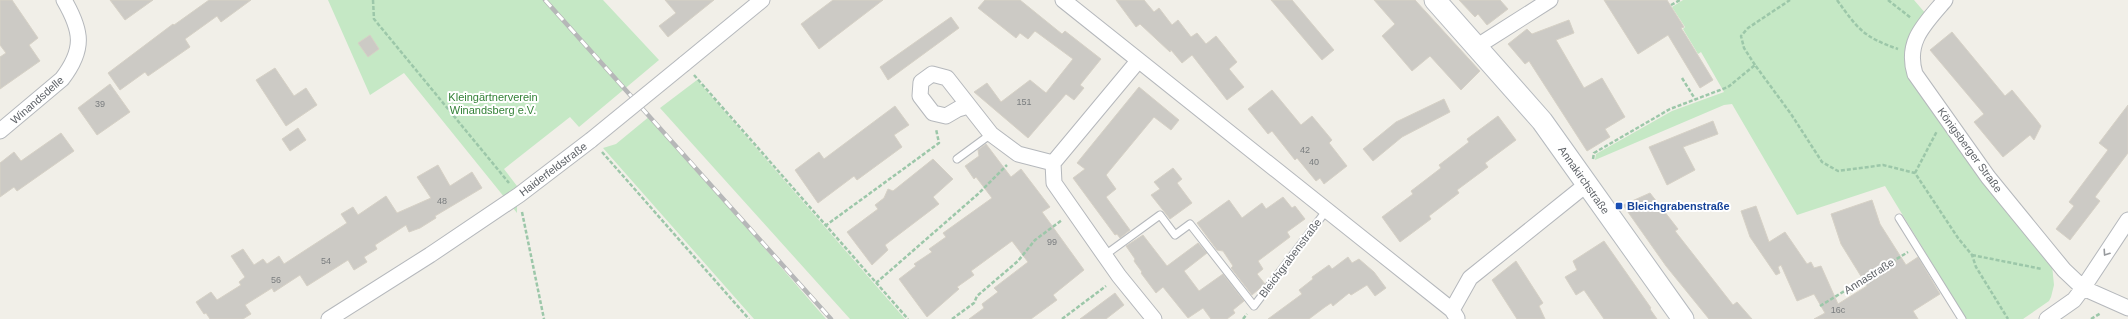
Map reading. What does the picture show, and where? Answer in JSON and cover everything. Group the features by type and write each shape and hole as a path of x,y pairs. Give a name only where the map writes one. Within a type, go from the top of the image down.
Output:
{"street":[{"name":"Winandsdelle","path":"0,131 62,79 69,71 78,50 80,35 72,14 64,0"},
{"name":"Haiderfeldstraße","path":"329,319 430,255 519,195 591,140 762,0"},
{"name":"Bleichgrabenstraße","path":"1063,0 1454,315 1470,278 1587,184"},
{"name":"Annakirchstraße","path":"1435,0 1542,121 1682,319"},
{"path":"1476,47 1550,0"},
{"name":"Königsberger Straße","path":"1945,0 1914,39 1912,53 1915,74 1944,117 1988,177 2064,270 2083,288"},
{"path":"1138,61 1053,164 1054,183 1119,276 1154,319"},
{"path":"968,106 958,109 946,116 933,113 920,96 921,82 932,74 948,78 991,134 1018,154 1053,164"},
{"path":"2046,319 2074,300 2128,220"},
{"path":"2083,288 2128,308"}],"lane":[{"path":"957,159 991,134"},
{"name":"Bleichgrabenstraße","path":"1105,255 1160,215 1175,235 1190,224 1254,306 1326,211"},
{"path":"1899,218 1962,319"}],"path":[{"path":"373,0 374,18 519,195 544,319"},
{"path":"1671,5 1680,0"},
{"path":"1790,0 1748,28 1741,36 1744,48 1755,65 1791,114 1822,162 1838,171 1883,165 1915,173 1958,238 1972,254 1976,267 2008,319"},
{"path":"1837,0 1858,29 1869,38 1912,53"},
{"path":"1888,0 1923,27"},
{"path":"684,64 908,319"},
{"path":"1587,184 1594,153 1670,109 1728,87 1755,65"},
{"path":"1682,78 1695,99"},
{"path":"825,226 939,143 933,113"},
{"path":"1915,173 1944,117"},
{"path":"591,140 749,319"},
{"path":"876,283 978,194 1018,154"},
{"path":"952,319 974,303 977,296 1018,261 1035,240 1074,211"},
{"name":"Annastraße","path":"1820,306 1917,246"},
{"path":"1972,254 2049,270 2064,270"},
{"path":"1062,319 1119,276"}],"green space":[{"name":"Kleingärtnerverein Winandsberg e.V.","path":"328,0 603,0 659,60 579,127 570,117 504,169 517,186 517,213 404,73 370,95"},
{"path":"1683,0 1914,0 1926,14 1908,38 1905,55 2052,265 2054,285 2049,301 2023,319 1966,319 1885,186 1797,215 1732,104 1724,105 1595,160 1596,154 1672,111 1724,92 1701,52 1698,54 1683,29 1685,27 1672,7"},
{"path":"697,80 905,319 850,319 660,108"},
{"path":"650,116 826,319 754,319 603,148 616,144"}],"building":[{"path":"0,0 12,0 38,38 29,45 40,61 0,89 0,57 6,53 0,45"},
{"path":"110,0 153,0 125,20"},
{"path":"209,0 251,0 221,22 217,16 185,39 190,47 148,76 145,72 120,90 108,73 173,24 174,25"},
{"path":"665,0 714,0 668,37 659,26 676,13"},
{"path":"833,0 883,0 819,49 801,24"},
{"path":"985,0 1020,0 1062,34 1065,31 1101,59 1080,85 1084,88 1074,100 1066,94 1028,138 974,92 987,83 1001,102 1030,80 1046,93 1073,59 1035,31 1028,39 1020,33 1016,38 978,8"},
{"path":"1116,0 1144,0 1154,12 1159,8 1172,25 1178,20 1191,37 1197,33 1206,44 1216,36 1237,62 1229,69 1244,87 1227,100 1192,55 1182,63 1171,50 1170,52 1140,24 1136,27"},
{"path":"1271,0 1292,0 1334,50 1322,60"},
{"path":"1374,0 1415,0 1480,71 1461,90 1430,56 1412,71 1382,36 1395,24"},
{"path":"1459,0 1500,0 1508,9 1487,25 1478,14 1475,17"},
{"path":"1604,0 1667,0 1684,27 1681,28 1713,80 1700,88 1668,35 1638,54"},
{"path":"951,17 959,28 888,80 880,67"},
{"path":"1569,20 1574,33 1556,40 1584,88 1602,78 1625,117 1605,129 1610,137 1587,151 1529,61 1525,64 1508,44 1527,29 1532,34"},
{"path":"1952,32 2005,96 2012,90 2035,118 2041,126 2034,140 2030,135 2003,157 1974,122 1984,114 1930,50"},
{"path":"370,35 379,49 368,57 358,43"},
{"path":"275,68 294,96 306,88 317,105 286,126 256,80"},
{"path":"110,84 130,112 97,135 78,108"},
{"path":"1139,87 1179,120 1171,130 1154,117 1106,175 1116,189 1106,197 1130,230 1120,238 1117,234 1115,235 1073,178 1085,169 1077,163"},
{"path":"1272,90 1301,125 1312,116 1332,140 1329,143 1347,166 1324,184 1320,178 1316,181 1297,158 1295,160 1272,131 1268,134 1248,109"},
{"path":"1444,99 1450,112 1402,137 1373,161 1363,149 1396,122"},
{"path":"2128,105 2128,153 2095,197 2100,201 2070,240 2056,229 2074,206 2069,202 2108,150 2099,143"},
{"path":"895,106 909,125 894,135 902,147 857,180 854,176 818,203 795,170 819,152 824,159"},
{"path":"1498,116 1516,140 1485,163 1488,167 1457,190 1459,193 1429,216 1431,219 1400,242 1382,217 1413,194 1411,191 1441,168 1439,165 1469,142 1467,139"},
{"path":"1713,121 1718,134 1683,147 1695,170 1667,185 1649,147"},
{"path":"298,128 306,140 290,151 282,139"},
{"path":"61,133 74,151 17,191 14,187 0,197 0,163 14,152 21,161"},
{"path":"986,144 1011,177 1021,169 1050,207 1042,212 1084,270 1053,295 1057,300 1031,319 969,319 984,308 982,304 998,292 994,288 1028,262 1012,241 971,271 974,275 957,287 959,289 927,317 899,279 916,266 914,264 932,252 929,249 946,237 943,233 992,198 976,177 974,179 965,166 979,156 978,150"},
{"path":"933,159 953,179 933,197 939,204 885,245 888,250 872,265 847,232 878,209 875,205 884,198 888,189 893,191"},
{"path":"438,165 450,186 472,172 482,188 435,216 436,218 420,228 409,232 406,225 375,245 377,249 364,257 367,262 354,270 348,260 307,286 300,275 274,292 272,288 245,305 251,314 243,319 210,319 206,313 204,314 196,302 211,292 217,300 241,285 239,282 245,277 231,256 243,249 254,265 263,259 267,264 279,256 284,264 347,223 341,214 353,207 358,215 386,196 397,213 431,198 417,177"},
{"path":"1173,168 1182,179 1177,183 1192,203 1170,219 1151,195 1160,189 1154,182"},
{"path":"1650,193 1678,229 1675,231 1733,305 1737,302 1752,319 1709,319 1666,266 1623,205"},
{"path":"1283,197 1292,208 1295,206 1305,219 1287,232 1290,237 1258,261 1263,269 1257,274 1265,284 1252,295 1231,268 1233,266 1223,251 1217,250 1197,223 1229,200 1242,218 1262,203 1266,209"},
{"path":"1872,200 1880,224 1906,265 1918,257 1940,294 1913,311 1918,319 1814,319 1825,313 1814,294 1797,301 1781,265 1778,267 1780,273 1776,275 1750,237 1741,211 1756,206 1769,242 1785,232 1807,264 1811,262 1814,268 1821,266 1838,304 1867,286 1841,244 1831,214"},
{"path":"1143,235 1167,266 1198,243 1207,253 1184,271 1199,291 1223,274 1244,301 1233,310 1235,313 1227,319 1211,319 1203,308 1188,318 1163,287 1156,293 1134,261 1135,259 1126,246"},
{"path":"1604,241 1651,308 1650,309 1657,319 1604,319 1584,290 1576,295 1565,277 1577,270 1573,261"},
{"path":"1348,257 1352,263 1359,259 1374,272 1386,288 1375,296 1367,285 1351,295 1349,293 1333,306 1331,303 1309,319 1268,319 1302,294 1299,290 1313,279 1312,277 1329,265 1332,269"},
{"path":"1516,261 1543,303 1539,306 1545,319 1517,319 1492,280"},
{"path":"1115,293 1124,305 1106,319 1080,319"}],"railway":[{"path":"545,0 831,319"}],"place":[{"name":"Bleichgrabenstraße","path":"1619,206"}]}
